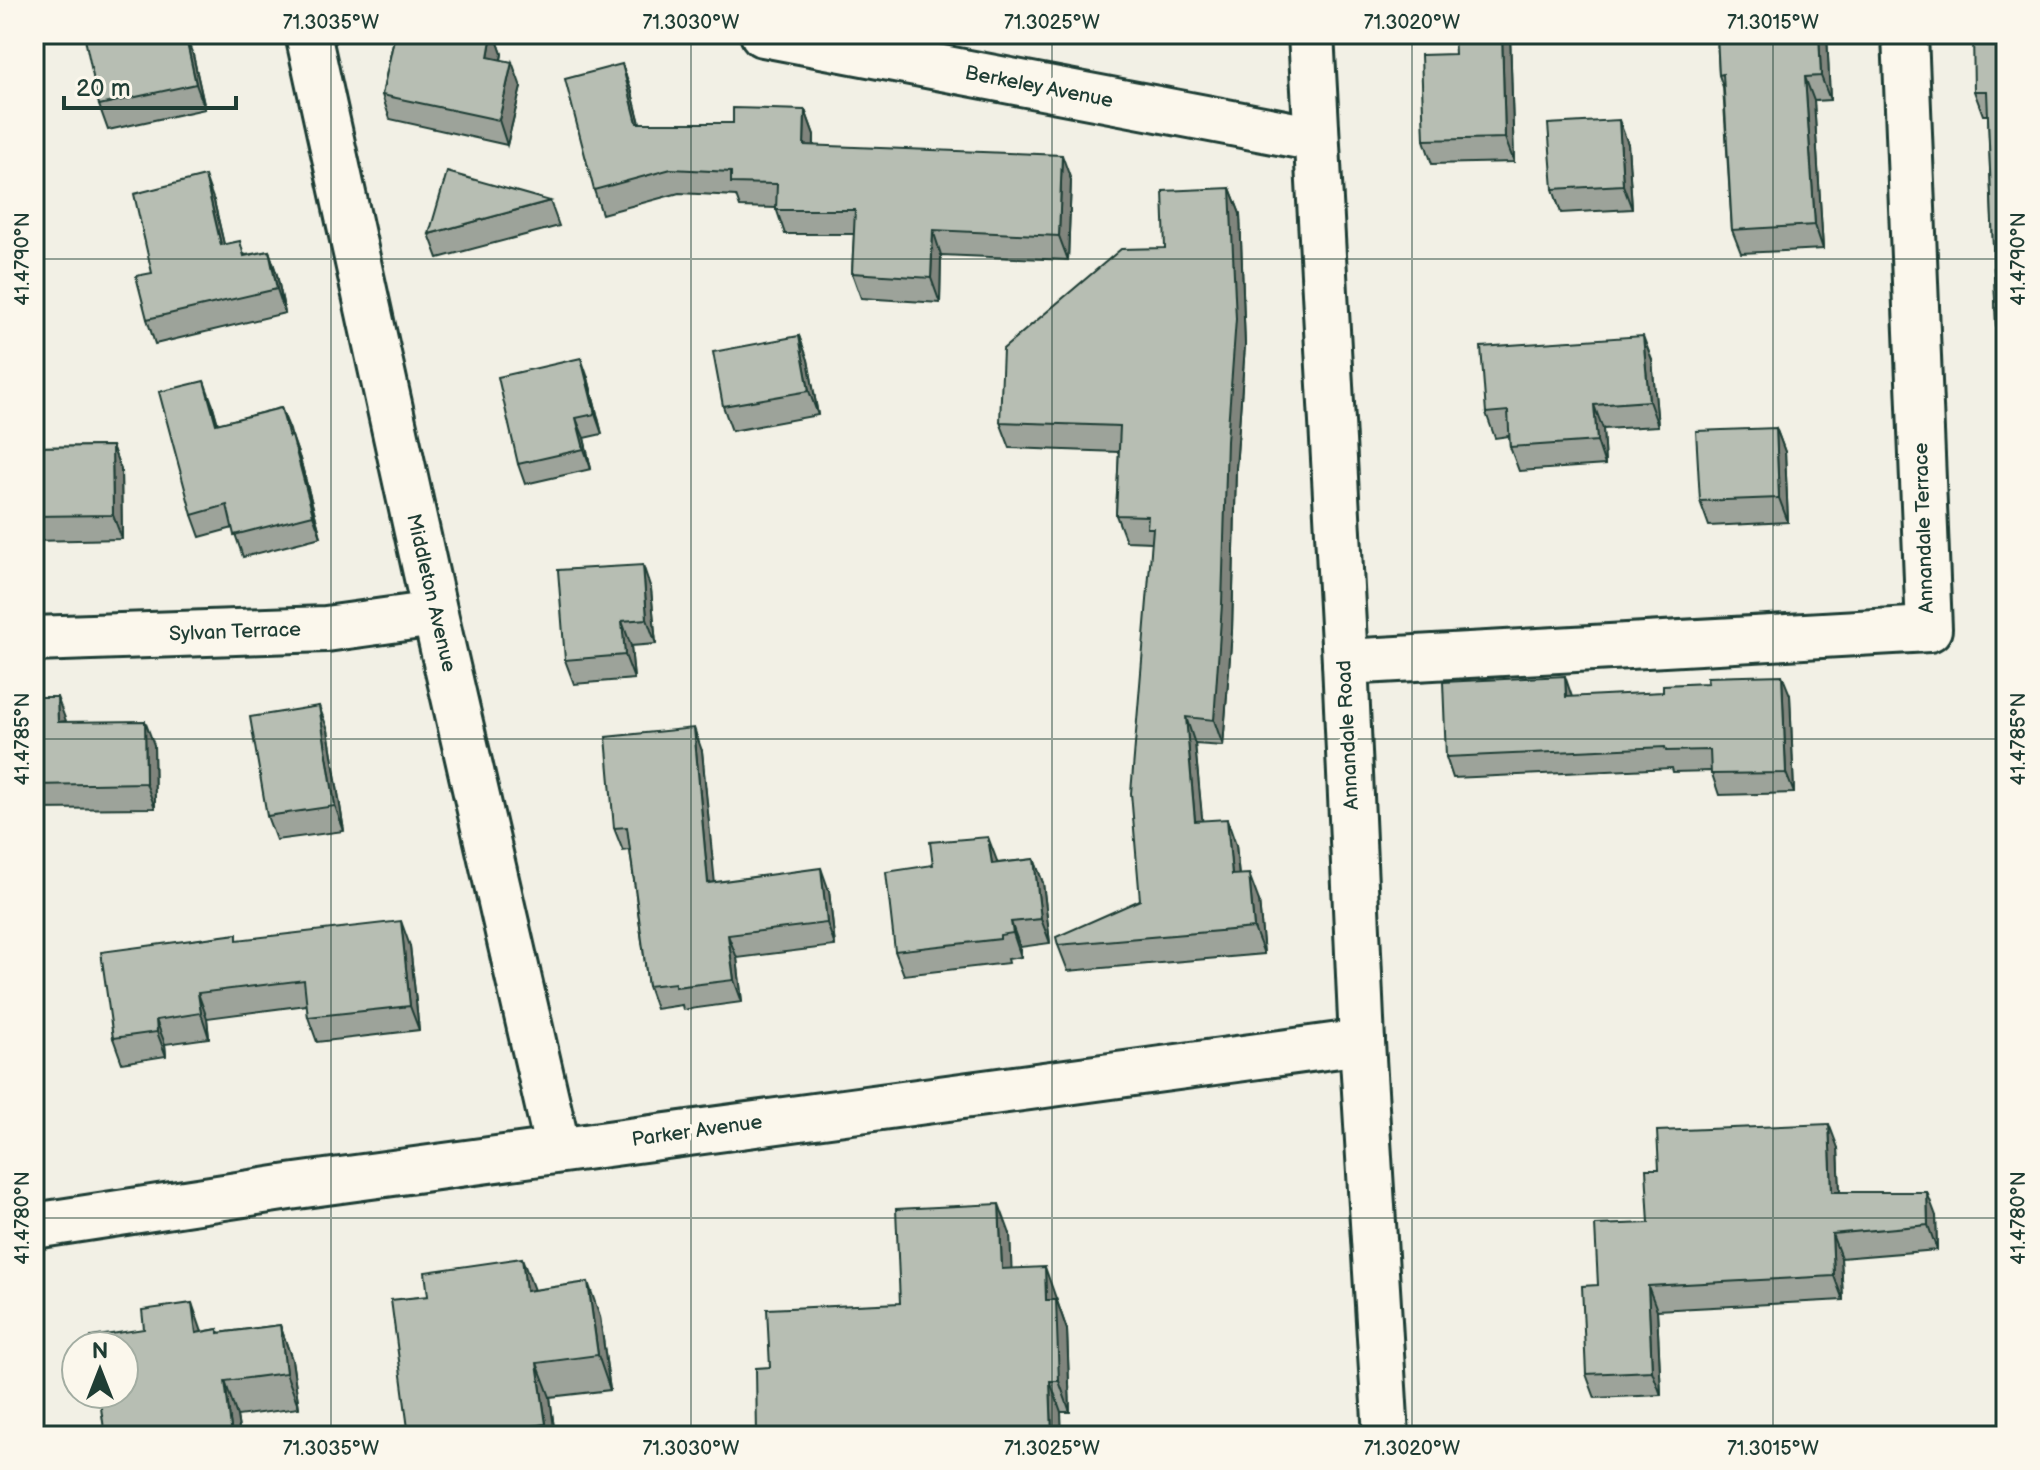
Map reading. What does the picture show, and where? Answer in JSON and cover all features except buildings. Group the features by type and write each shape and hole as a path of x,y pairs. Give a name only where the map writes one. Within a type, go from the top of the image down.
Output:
{"street":[{"name":"Middleton Avenue","path":"308,34 435,614 558,1150"},
{"name":"Berkeley Avenue","path":"763,34 1316,139"},
{"name":"Annandale Road","path":"1311,34 1362,1042 1386,1436"},
{"name":"Annandale Terrace","path":"1345,662 1929,629 1905,34"},
{"name":"Sylvan Terrace","path":"34,639 326,629 435,614"},
{"name":"Parker Avenue","path":"34,1226 558,1150 1362,1042"}]}
